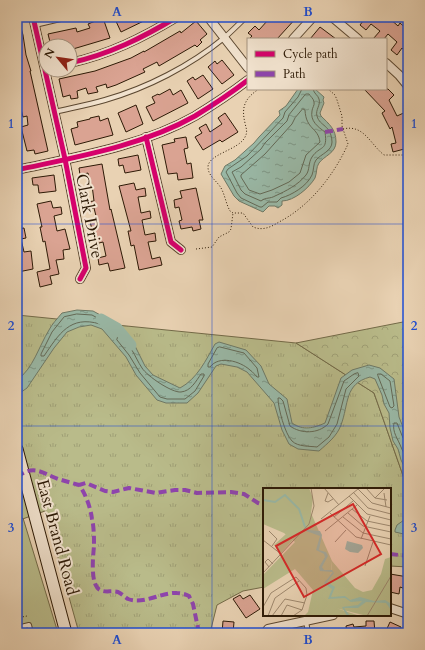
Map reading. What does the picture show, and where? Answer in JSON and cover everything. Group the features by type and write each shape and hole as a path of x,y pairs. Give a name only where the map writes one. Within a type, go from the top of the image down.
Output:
{"main road":[{"name":"East Brand Road","path":"17,449 66,633"}],"street":[{"path":"78,61 120,48 150,34 177,17"},
{"path":"208,17 247,67"},
{"path":"294,38 313,17"},
{"path":"332,17 357,38"},
{"name":"Clark Drive","path":"34,21 38,38"},
{"path":"387,64 400,75 408,86"},
{"name":"Clark Drive","path":"47,78 86,268 80,279"},
{"path":"19,170 114,149 146,137 194,117 224,98 247,81"},
{"path":"146,137 171,242 181,250"},
{"path":"391,608 408,614"},
{"path":"265,633 268,629 328,616"}],"lane":[{"path":"34,21 69,17"},
{"path":"53,112 107,100 143,86 184,65 224,38 246,17"},
{"path":"17,154 19,170"},
{"path":"306,621 308,633"},
{"path":"17,628 29,625 31,633"}],"path":[{"path":"258,90 246,100 244,104 244,123 247,132 245,138 241,143 212,160 208,165 210,175 220,188 230,211 234,213 243,213 253,227 263,229 287,218 301,208 326,180 348,144 343,129 342,116 337,100 335,95 329,90"},
{"path":"343,129 356,128 361,131 384,155 408,155"},
{"path":"196,249 212,247 219,237 229,232 234,213"},
{"path":"17,618 27,616"}],"green space":[{"path":"17,315 296,343 374,393 406,484 408,484 408,567 391,566 391,488 263,488 263,587 243,591 217,605 211,629 212,633 79,633 45,511 17,521"},
{"path":"408,321 408,484 406,484 374,393 296,343"},
{"path":"23,518 58,633 17,633 17,521"}],"water":[{"path":"297,90 316,90 324,97 324,103 320,113 333,130 336,137 336,142 332,152 317,166 315,178 305,190 291,199 282,201 282,205 278,208 275,206 269,206 263,212 239,201 234,196 221,174 225,166 235,160 254,143 280,115 279,111 286,106"},
{"path":"77,310 93,311 104,317 135,346 145,366 153,375 180,388 191,380 196,374 215,344 219,342 246,350 261,366 269,384 287,399 292,423 296,426 304,428 325,423 341,378 352,370 369,365 380,368 394,379 399,417 408,440 408,471 401,460 398,449 393,441 389,413 384,404 382,395 375,379 370,377 356,384 349,396 337,433 319,451 298,449 289,444 282,430 274,403 247,372 237,367 221,364 216,366 198,393 187,403 166,403 157,400 136,375 126,357 102,329 91,325 79,327 67,332 54,348 27,388 17,395 17,380 32,364 45,336 52,326 62,313"},
{"path":"404,520 408,520 408,535 395,532 397,525"}],"building":[{"path":"114,17 152,17 121,32"},
{"path":"264,17 297,17 278,38 250,38 252,36 248,33 255,26 259,30 268,20"},
{"path":"366,17 388,17 398,26 400,23 408,30 408,54 402,48 397,55 391,50 397,42 388,34 385,38 374,38 380,31 371,24 366,30 360,25"},
{"path":"103,18 110,38 78,48 78,38 49,38 48,34 76,28 77,32 90,28 88,24"},
{"path":"17,20 19,20 23,35 26,55 31,71 48,151 35,154 34,150 27,151 21,127 28,125 27,116 23,117 21,109 18,109 17,102 20,101 17,90"},
{"path":"196,21 207,34 200,40 202,42 197,47 195,45 159,66 157,62 143,69 145,72 116,85 107,88 106,84 96,87 98,92 88,94 86,88 77,91 78,98 71,99 70,95 63,97 59,79 78,78 78,75 95,71 131,58 180,31 181,33"},
{"path":"320,27 335,38 311,38"},
{"path":"222,60 234,75 222,84 208,67 215,61 217,64"},
{"path":"203,75 213,89 198,99 187,81 193,77 195,80"},
{"path":"170,89 173,95 181,90 188,103 153,121 146,107 155,103 152,97"},
{"path":"388,89 394,95 389,100 397,116 408,111 408,148 393,152 391,144 396,143 392,127 390,129 382,113 385,111 365,90"},
{"path":"136,105 143,124 126,132 118,113"},
{"path":"225,113 238,132 222,142 220,140 203,150 195,137 202,133 199,128 206,124 210,132 222,124 218,118"},
{"path":"99,116 100,121 108,118 113,135 75,145 71,129 78,127 77,122"},
{"path":"186,137 188,148 184,149 187,164 191,163 193,178 178,180 177,173 168,174 162,145 175,142 174,139"},
{"path":"138,155 141,170 125,173 123,165 119,166 118,159"},
{"path":"102,164 110,210 111,209 125,268 110,271 108,263 99,265 98,258 106,256 103,242 95,244 90,221 97,220 94,208 87,209 86,202 94,201 92,185 90,185 88,173 80,175 79,168"},
{"path":"54,175 56,191 39,193 38,185 33,185 32,178"},
{"path":"134,183 136,190 145,188 146,196 138,197 141,213 150,211 151,218 142,220 145,235 155,233 156,241 148,242 152,259 160,257 162,265 139,270 134,245 131,246 128,231 131,231 119,186"},
{"path":"196,188 203,220 199,220 201,229 193,231 192,227 181,229 179,221 182,220 179,207 175,208 174,200 182,198 180,191"},
{"path":"51,201 53,208 61,207 62,214 54,216 57,231 65,229 70,249 63,250 64,259 56,260 59,274 50,276 52,284 40,287 37,272 50,269 45,241 43,242 40,227 42,227 37,204"},
{"path":"24,228 26,238 21,239 24,252 31,251 33,269 18,272 17,229"},
{"path":"391,574 408,577 408,590 400,587 399,594 391,592"},
{"path":"240,595 243,599 250,595 260,609 246,618 233,599"},
{"path":"223,621 234,622 233,633 222,633"},
{"path":"366,621 374,621 375,633 347,633 346,626 353,624 354,627 366,626"},
{"path":"390,622 401,627 399,633 385,633"}],"waterway":[{"path":"101,319 117,328 131,345"}],"marked path":[{"path":"325,132 343,129"},
{"path":"17,477 23,473 33,470 79,485"},
{"path":"199,633 193,604 188,595 171,593 146,599 134,600 128,599 118,592 102,591 97,587 93,577 93,522 87,501 79,485 86,483 105,491 113,492 129,488 156,493 175,490 185,490 197,493 231,492 244,494 263,505"},
{"path":"391,554 408,556"}],"cycle path":[{"path":"33,17 65,159 86,268 80,279"},
{"path":"78,61 112,50 151,32 177,17"},
{"path":"17,170 85,155 131,143 153,135 195,116 247,81"},
{"path":"146,137 171,242 181,250"}]}
